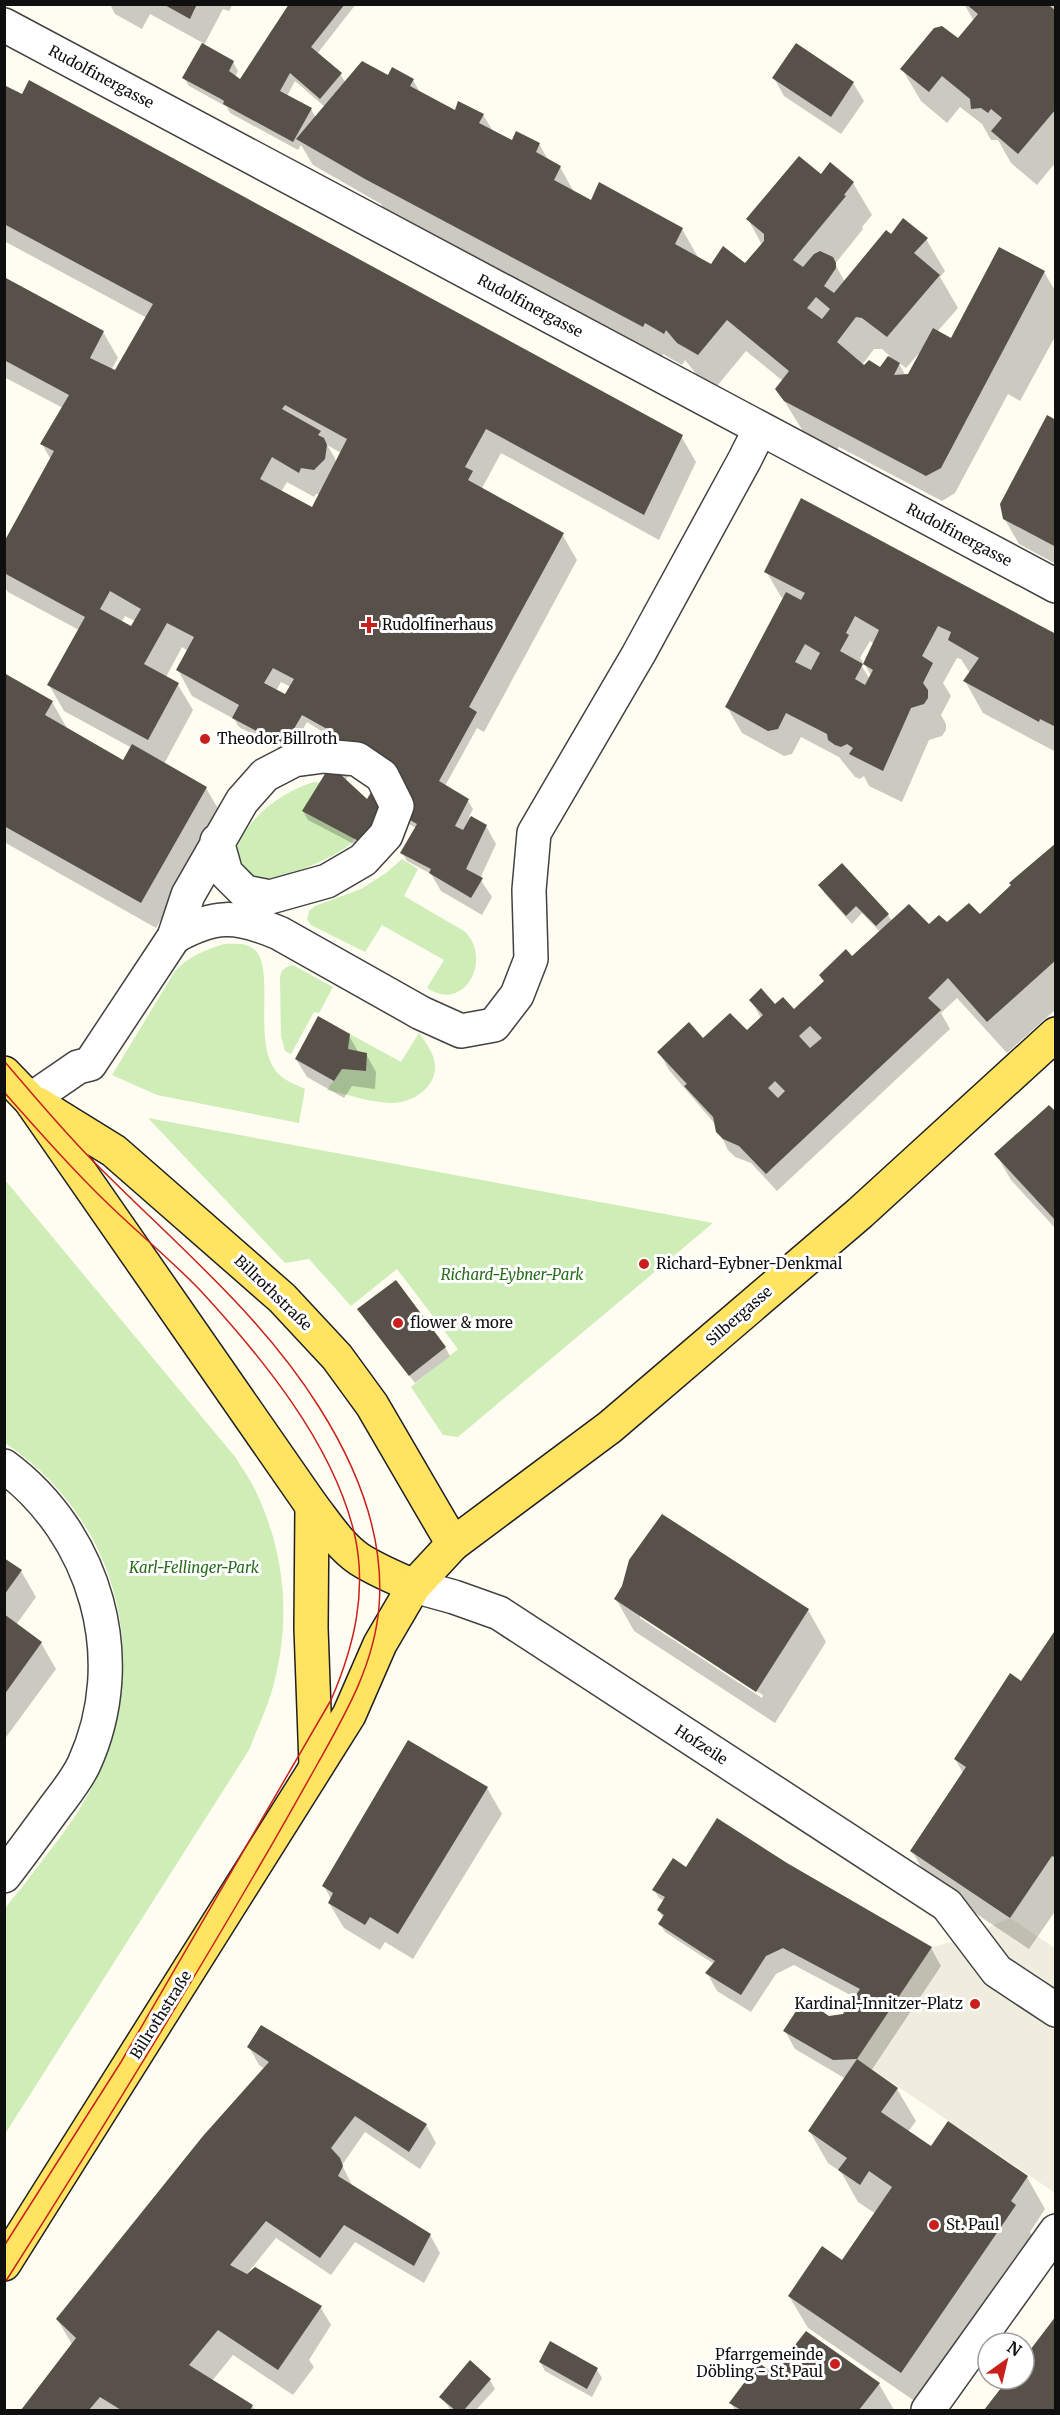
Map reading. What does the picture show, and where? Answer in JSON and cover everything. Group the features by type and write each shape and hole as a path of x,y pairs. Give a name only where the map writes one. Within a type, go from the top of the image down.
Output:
{"main road":[{"name":"Silbergasse","path":"414,1586 453,1544 619,1420 860,1213 1056,1034"},
{"name":"Billrothstraße","path":"4,1073 30,1100 312,1506 336,1537 357,1558 414,1586 380,1644 349,1715 4,2264"},
{"name":"Billrothstraße","path":"30,1100 114,1151 282,1298 337,1357 372,1405 453,1544"},
{"path":"312,1506 310,1566 316,1766"}],"street":[{"name":"Rudolfinergasse","path":"4,25 1056,586"},
{"path":"217,841 226,873 264,911 279,933 421,1013 461,1031 494,1025 517,995 531,959 529,890 534,833 638,655 760,429"},
{"path":"30,1100 78,1067 90,1064 174,937 188,895 217,841 242,801 266,775 294,760 324,756 357,759 382,776 397,806 386,835 363,860 327,881 264,911 198,924 174,937"},
{"path":"4,1466 39,1494 71,1539 91,1579 105,1655 100,1720 83,1766 69,1789 4,1876"},
{"name":"Hofzeile","path":"414,1586 499,1613 947,1905 997,1971 1056,2010"},
{"path":"928,2410 1056,2231"}],"green space":[{"path":"314,782 332,784 361,824 353,841 335,854 306,868 263,879 251,877 234,858 245,832 264,810 276,801"},
{"path":"402,859 418,869 404,896 464,931 472,942 476,955 471,979 453,994 441,994 427,988 444,960 382,925 365,952 311,925 307,919 309,911 315,906 361,889 386,873"},
{"path":"224,944 248,946 255,950 261,959 265,1041 275,1070 281,1076 305,1089 299,1123 157,1095 112,1075 175,971 198,954"},
{"path":"293,965 333,987 319,1013 314,1012 291,1054 285,1051 281,1036 280,980 283,970"},
{"path":"419,1033 435,1062 431,1082 421,1093 407,1100 384,1103 327,1090 342,1069 366,1071 348,1049 350,1034 401,1062"},
{"name":"Richard-Eybner-Park","path":"148,1118 713,1223 458,1437 443,1435 411,1387 458,1349 397,1269 351,1306 309,1259 285,1263"},
{"name":"Karl-Fellinger-Park","path":"5,1180 236,1458 250,1480 275,1543 283,1593 283,1618 277,1669 271,1694 249,1750 5,2134 4,1912 79,1809 108,1750 120,1701 123,1652 117,1604 102,1558 78,1515 46,1476 5,1443"}],"shaded area":[{"name":"Kardinal-Innitzer-Platz","path":"1010,1918 1055,1948 1055,2193 857,2059 932,1947 959,1940"}],"building":[{"path":"163,4 197,4 190,19"},
{"path":"289,4 345,4 311,47 342,73 320,99 290,73 280,91 312,108 293,142 223,104 224,101 221,99 182,78 202,43 234,61 229,71 240,79"},
{"path":"966,4 1051,4 1050,6 1056,11 1056,109 1018,154 991,131 1002,118 991,109 988,113 981,108 971,109 970,99 942,76 929,92 900,69 934,28 942,26 958,38 978,14"},
{"path":"796,43 854,82 831,117 772,78"},
{"path":"362,61 388,75 392,67 414,79 410,86 455,110 458,101 484,114 479,123 512,140 516,131 540,143 536,152 561,166 554,180 591,200 599,182 683,228 675,244 711,264 723,246 745,263 764,241 764,234 746,219 799,156 821,174 830,162 854,182 844,195 846,196 793,260 803,267 814,254 820,251 833,257 836,268 824,286 834,293 886,230 891,234 903,218 928,238 914,253 940,275 887,337 862,318 856,317 837,342 864,365 869,360 880,367 888,356 900,363 894,375 908,374 933,328 951,338 999,247 1045,271 941,468 926,476 784,401 775,389 789,371 727,320 698,355 677,343 666,330 664,334 645,323 643,327 365,179 296,139","holes":["816,297 830,309 822,319 807,308"]},
{"path":"29,80 683,435 644,515 486,429 465,467 473,471 468,480 564,533 469,707 477,712 439,781 469,799 455,826 463,830 471,816 487,825 466,869 483,878 471,898 429,873 431,869 400,853 417,824 387,807 366,845 302,811 328,769 232,718 239,705 176,670 194,637 167,623 144,664 179,683 148,740 47,685 85,617 4,573 4,542 54,451 40,444 69,395 4,360 4,277 104,331 90,358 115,370 153,304 4,224 4,85 22,94","holes":["285,405 347,439 312,507 260,479 272,457 299,473 301,468 314,470 325,459 327,445 324,438 318,435 321,431 282,409","110,591 141,609 131,626 100,609","273,668 294,679 285,694 264,683","302,715 327,729 316,748 291,734","386,767 367,799 339,773"]},
{"path":"1047,415 1056,420 1056,547 1003,519 1000,504"},
{"path":"801,498 1056,634 1056,727 1040,719 1039,722 963,681 979,658 948,640 951,632 938,626 922,656 933,663 923,683 928,690 928,698 924,704 911,708 883,771 849,754 853,748 847,744 841,747 835,745 828,740 827,734 786,713 778,729 768,731 725,707 786,592 801,600 805,593 764,572","holes":["855,616 879,630 863,664 840,651 849,635 846,633","805,644 820,653 811,670 795,662","863,664 873,670 865,685 855,679"]},
{"path":"4,673 53,701 45,715 123,760 132,744 207,787 141,903 4,826"},
{"path":"1056,843 1056,960 987,1022 948,978 928,998 941,1010 766,1174 739,1146 723,1139 716,1132 713,1117 684,1086 687,1084 657,1052 689,1022 703,1038 730,1013 747,1030 763,1015 749,1000 761,988 775,1004 783,997 794,1009 824,981 819,975 846,949 852,956 909,904 929,924 939,915 947,922 969,903 980,914 1011,885 1009,883","holes":["810,1026 822,1038 810,1048 799,1036","775,1081 785,1091 778,1098 768,1088"]},
{"path":"842,863 889,914 876,926 856,906 846,916 818,885"},
{"path":"318,1016 350,1034 348,1049 367,1053 366,1071 342,1069 334,1081 295,1059"},
{"path":"1049,1105 1056,1112 1056,1221 994,1154"},
{"name":"flower & more","path":"396,1280 446,1347 409,1376 357,1309"},
{"path":"662,1514 809,1609 756,1692 614,1599 622,1586 629,1560"},
{"path":"4,1558 22,1570 4,1595"},
{"path":"4,1614 42,1642 4,1695"},
{"path":"1056,1629 1056,1858 1052,1856 1010,1918 910,1851 966,1767 954,1759 1010,1673 1021,1681"},
{"path":"408,1740 488,1787 398,1934 370,1917 365,1925 328,1903 333,1893 322,1886"},
{"path":"717,1818 787,1863 932,1947 857,2059 833,2060 783,2031 804,1999 829,2016 843,2014 860,1989 783,1948 766,1956 741,1995 705,1973 715,1961 658,1924 664,1915 657,1910 665,1897 652,1890 673,1858 686,1867"},
{"path":"261,2025 427,2124 409,2152 355,2116 331,2148 340,2158 343,2166 338,2176 431,2234 414,2266 344,2225 320,2258 266,2221 230,2265 247,2274 255,2267 322,2306 278,2370 218,2330 189,2365 253,2405 250,2410 121,2410 100,2397 89,2410 21,2410 76,2338 56,2319 203,2136 269,2062 247,2047"},
{"name":"St. Paul","path":"857,2059 898,2088 881,2112 931,2146 948,2121 1028,2176 1011,2201 1016,2205 901,2373 788,2296 822,2246 842,2260 892,2187 869,2171 860,2185 838,2170 847,2158 808,2131"},
{"path":"1056,2316 1056,2410 984,2410 999,2391 1036,2391 1036,2342"},
{"path":"806,2331 880,2383 859,2410 741,2410 729,2403 759,2363 773,2373"},
{"path":"550,2341 598,2368 587,2389 539,2362"},
{"path":"470,2360 491,2379 464,2410 455,2410 439,2397"}],"tram line":[{"path":"4,1061 89,1157 245,1312 296,1374 333,1430 366,1502 378,1554 380,1580 379,1607 371,1649 365,1669 339,1726 198,1971 4,2284"},
{"path":"4,1092 93,1189 199,1289 223,1315 292,1402 312,1433 344,1498 354,1532 360,1575 352,1639 331,1700 121,2062 4,2246"}],"place":[{"name":"Rudolfinerhaus","path":"369,625"},
{"name":"Theodor Billroth","path":"205,739"},
{"name":"Richard-Eybner-Denkmal","path":"644,1264"},
{"name":"flower & more","path":"398,1323"},
{"name":"Kardinal-Innitzer-Platz","path":"975,2004"},
{"name":"St. Paul","path":"934,2225"},
{"name":"Pfarrgemeinde Döbling - St. Paul","path":"835,2364"}]}
